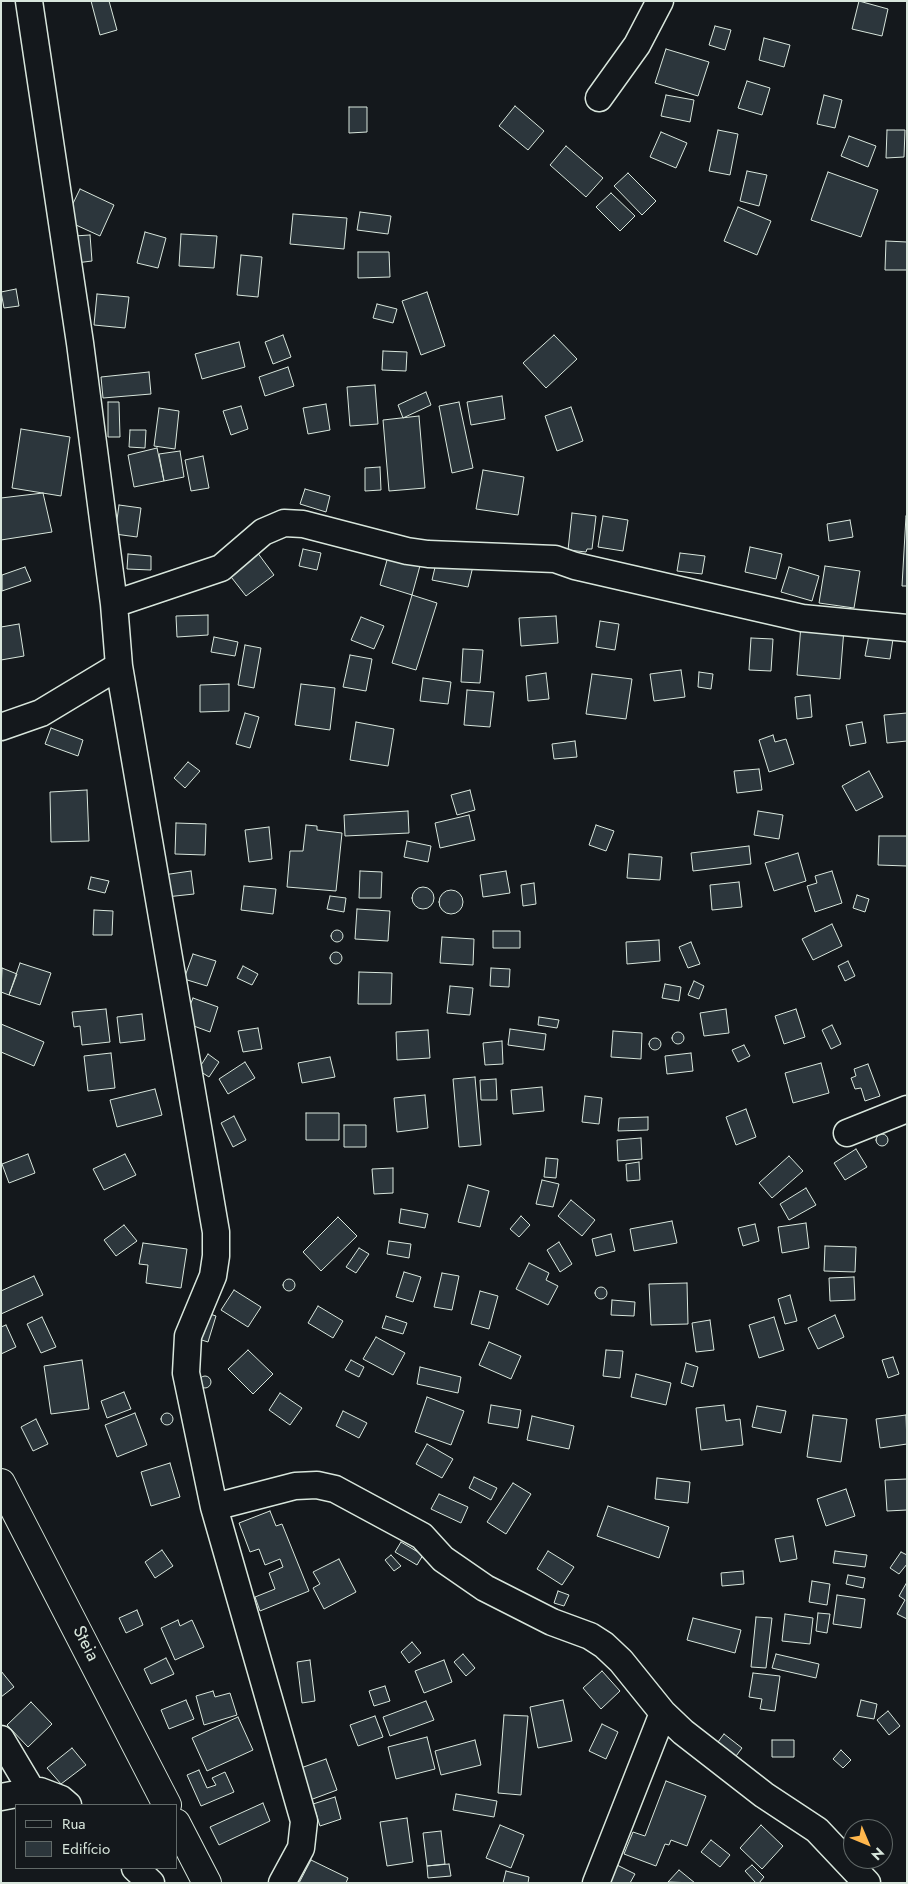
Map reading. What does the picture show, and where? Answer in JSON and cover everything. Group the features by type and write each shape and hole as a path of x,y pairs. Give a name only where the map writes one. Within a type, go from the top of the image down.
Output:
{"main road":[{"name":"Steia","path":"1,1483 166,1804"},
{"path":"178,1827 207,1883"}],"street":[{"path":"29,1 80,343 114,604 119,666 216,1232 216,1256 213,1276 188,1336 186,1373 214,1507 304,1820 301,1848 282,1883"},
{"path":"599,98 636,45 660,1"},
{"path":"114,604 221,568 263,532 284,523 303,524 407,551 428,554 556,559 585,568 802,618 907,628"},
{"path":"1,727 41,713 119,666"},
{"path":"847,1133 907,1109"},
{"path":"214,1507 294,1486 317,1485 335,1489 422,1536 443,1560 485,1588 552,1622 590,1636 604,1645 621,1661 663,1713 683,1732 764,1795 817,1830 867,1883"},
{"path":"596,1883 663,1713"},
{"path":"1,1739 32,1790"},
{"path":"1,1797 32,1790 49,1794 61,1799 67,1804"},
{"path":"136,1869 151,1883"}],"building":[{"path":"91,1 109,1 117,30 100,35"},
{"path":"859,1 888,9 882,36 852,29"},
{"path":"715,26 731,30 725,50 709,45"},
{"path":"764,38 790,45 784,67 759,60"},
{"path":"666,49 709,62 698,96 655,83"},
{"path":"747,81 770,88 762,115 738,108"},
{"path":"666,95 694,100 690,122 661,116"},
{"path":"824,95 842,100 835,128 817,124"},
{"path":"515,106 544,131 528,150 499,126"},
{"path":"349,107 367,107 367,132 349,133"},
{"path":"718,130 738,134 730,175 709,171"},
{"path":"887,130 905,130 904,157 886,158"},
{"path":"661,132 687,143 676,168 650,157"},
{"path":"849,136 876,146 868,167 841,156"},
{"path":"566,146 603,178 586,197 550,165"},
{"path":"747,171 767,175 759,206 740,201"},
{"path":"828,172 878,190 861,237 811,220"},
{"path":"628,173 656,201 642,215 614,186"},
{"path":"80,189 114,205 100,236 65,220"},
{"path":"611,193 635,216 620,231 596,207"},
{"path":"738,207 771,221 757,255 724,241"},
{"path":"360,212 391,216 388,234 357,230"},
{"path":"293,214 347,218 344,249 290,244"},
{"path":"145,232 166,238 158,268 137,263"},
{"path":"181,234 217,236 214,268 179,266"},
{"path":"90,235 92,261 76,263 74,236"},
{"path":"886,241 907,242 907,270 885,270"},
{"path":"358,252 389,252 390,277 358,278"},
{"path":"241,255 262,257 258,297 237,295"},
{"path":"16,289 19,306 4,308 1,292"},
{"path":"427,292 445,346 421,355 402,301"},
{"path":"97,294 129,297 125,328 94,325"},
{"path":"377,304 397,309 393,323 373,318"},
{"path":"283,335 291,357 273,364 265,342"},
{"path":"554,335 577,359 546,388 523,363"},
{"path":"239,342 245,367 202,379 195,354"},
{"path":"383,351 407,352 406,371 382,370"},
{"path":"288,367 294,386 265,396 259,377"},
{"path":"149,372 151,394 103,398 101,377"},
{"path":"375,385 378,424 350,426 347,387"},
{"path":"426,392 431,405 403,418 398,405"},
{"path":"502,396 505,419 471,425 467,402"},
{"path":"108,402 119,402 120,437 108,437"},
{"path":"459,402 473,468 452,473 439,406"},
{"path":"326,404 330,430 308,434 303,408"},
{"path":"241,406 248,429 231,435 223,411"},
{"path":"571,407 583,441 557,451 545,416"},
{"path":"159,408 179,411 175,449 154,446"},
{"path":"419,416 425,488 389,491 383,420"},
{"path":"21,429 70,437 61,496 12,488"},
{"path":"130,430 146,430 145,448 129,447"},
{"path":"157,448 164,481 134,487 128,455"},
{"path":"180,451 184,477 164,481 159,454"},
{"path":"203,456 209,488 191,491 185,460"},
{"path":"380,467 381,490 365,491 365,468"},
{"path":"483,470 524,477 518,515 476,509"},
{"path":"305,489 330,496 326,512 300,504"},
{"path":"43,493 52,532 1,540 1,498"},
{"path":"119,505 141,508 137,537 115,534"},
{"path":"572,513 596,516 592,549 587,549 586,552 568,550"},
{"path":"603,516 628,520 623,551 598,547"},
{"path":"906,516 907,586 902,586"},
{"path":"850,520 853,537 829,541 827,524"},
{"path":"750,547 782,554 776,579 745,572"},
{"path":"303,549 321,553 317,570 299,566"},
{"path":"257,552 274,575 246,596 228,573"},
{"path":"389,553 421,562 412,595 380,585"},
{"path":"680,553 705,556 702,574 677,571"},
{"path":"128,554 151,556 151,570 127,569"},
{"path":"438,555 474,562 468,587 432,580"},
{"path":"825,566 860,571 854,608 819,603"},
{"path":"25,567 31,581 2,591 2,575"},
{"path":"789,567 819,576 812,601 781,592"},
{"path":"412,595 437,603 416,670 392,663"},
{"path":"208,615 208,635 177,637 176,616"},
{"path":"556,616 558,643 521,646 519,618"},
{"path":"361,617 384,626 374,649 351,640"},
{"path":"600,621 619,624 615,650 596,647"},
{"path":"19,624 24,656 1,660 1,627"},
{"path":"801,625 844,629 840,679 797,675"},
{"path":"869,635 893,639 890,659 865,656"},
{"path":"214,637 238,642 235,656 211,652"},
{"path":"751,638 773,639 771,671 749,670"},
{"path":"245,645 261,648 254,688 238,685"},
{"path":"463,649 483,650 480,683 461,682"},
{"path":"350,655 372,659 366,691 343,687"},
{"path":"681,670 685,697 654,701 650,674"},
{"path":"699,672 713,674 711,689 698,687"},
{"path":"546,673 549,699 528,701 526,676"},
{"path":"592,674 632,679 626,719 586,714"},
{"path":"423,678 451,682 448,704 420,701"},
{"path":"229,684 229,711 200,712 200,685"},
{"path":"301,684 335,688 330,730 295,725"},
{"path":"467,690 494,692 490,727 464,725"},
{"path":"810,695 812,717 797,719 795,697"},
{"path":"245,713 259,717 250,748 236,744"},
{"path":"907,713 907,741 887,743 884,715"},
{"path":"356,722 394,729 388,766 350,760"},
{"path":"862,722 866,743 850,746 846,725"},
{"path":"51,728 83,740 78,756 45,744"},
{"path":"773,735 775,742 786,739 794,764 769,772 759,740"},
{"path":"575,741 577,757 554,759 552,744"},
{"path":"188,762 200,771 185,788 174,778"},
{"path":"759,769 762,790 737,793 734,771"},
{"path":"869,771 883,797 856,811 842,786"},
{"path":"87,790 89,841 51,842 50,792"},
{"path":"470,790 475,810 457,815 451,795"},
{"path":"408,811 409,833 345,836 344,815"},
{"path":"758,811 783,815 779,839 754,835"},
{"path":"469,815 475,840 440,848 435,823"},
{"path":"176,823 206,824 205,855 175,854"},
{"path":"306,825 317,826 317,830 342,833 336,891 287,887 290,851 303,851"},
{"path":"596,825 614,831 606,851 589,845"},
{"path":"269,827 272,859 249,862 245,830"},
{"path":"879,836 907,836 907,866 878,865"},
{"path":"407,841 431,846 428,862 404,857"},
{"path":"749,846 751,864 693,871 691,853"},
{"path":"798,853 806,881 774,891 765,863"},
{"path":"629,854 662,857 660,880 627,878"},
{"path":"191,871 194,894 166,897 163,875"},
{"path":"360,871 382,872 381,898 359,898"},
{"path":"506,871 510,893 483,897 480,875"},
{"path":"832,871 842,903 815,912 807,886 817,883 815,876"},
{"path":"91,877 109,881 105,893 88,889"},
{"path":"739,882 742,907 712,910 710,885"},
{"path":"534,883 536,904 523,906 521,885"},
{"path":"244,886 276,889 273,914 241,910"},
{"path":"423,887 431,890 434,898 431,906 423,909 415,906 412,898 415,890"},
{"path":"451,890 460,893 463,902 460,911 451,914 442,911 439,902 442,893"},
{"path":"857,895 869,899 865,912 853,908"},
{"path":"330,896 346,898 344,912 327,909"},
{"path":"357,909 390,911 388,941 355,939"},
{"path":"94,910 113,911 112,935 93,935"},
{"path":"832,924 842,946 813,960 802,939"},
{"path":"339,930 342,931 342,941 335,942 332,941 331,934 332,931"},
{"path":"493,931 520,931 520,948 493,948"},
{"path":"442,937 474,939 473,965 440,963"},
{"path":"659,940 660,961 627,964 626,942"},
{"path":"691,942 700,964 688,968 679,947"},
{"path":"338,952 341,953 341,963 334,964 331,963 330,956 331,953"},
{"path":"193,954 216,961 207,986 184,979"},
{"path":"848,961 855,976 845,981 838,966"},
{"path":"20,963 51,973 40,1005 9,995"},
{"path":"243,966 258,974 252,985 237,978"},
{"path":"2,968 17,974 9,995 1,992"},
{"path":"491,968 510,969 509,987 490,986"},
{"path":"359,972 392,973 391,1004 358,1004"},
{"path":"694,981 704,986 699,999 688,995"},
{"path":"665,984 681,987 679,1001 662,998"},
{"path":"450,986 473,988 470,1015 447,1013"},
{"path":"193,998 218,1007 210,1032 183,1022"},
{"path":"106,1009 110,1042 82,1045 80,1026 74,1027 72,1012"},
{"path":"726,1009 729,1033 704,1036 700,1013"},
{"path":"796,1009 805,1037 784,1044 775,1016"},
{"path":"142,1014 145,1040 120,1043 117,1017"},
{"path":"539,1017 559,1020 557,1028 538,1025"},
{"path":"1,1024 44,1042 34,1066 1,1052"},
{"path":"832,1025 841,1044 831,1049 822,1030"},
{"path":"258,1028 262,1049 243,1052 238,1031"},
{"path":"510,1029 546,1034 544,1050 508,1045"},
{"path":"428,1030 430,1058 397,1060 396,1032"},
{"path":"613,1031 642,1033 641,1059 611,1057"},
{"path":"680,1032 683,1033 683,1043 676,1044 673,1043 672,1036 673,1033"},
{"path":"657,1038 660,1039 660,1049 653,1050 650,1049 649,1042 650,1039"},
{"path":"502,1041 503,1064 485,1065 483,1043"},
{"path":"744,1045 750,1056 738,1062 732,1050"},
{"path":"111,1053 115,1088 88,1091 84,1056"},
{"path":"691,1053 693,1071 667,1074 665,1056"},
{"path":"208,1054 219,1062 209,1077 198,1070"},
{"path":"330,1057 335,1077 302,1083 298,1063"},
{"path":"245,1062 255,1078 228,1094 219,1079"},
{"path":"821,1063 829,1093 793,1103 785,1073"},
{"path":"868,1064 880,1096 865,1101 861,1088 855,1089 851,1078 856,1076 854,1069"},
{"path":"475,1077 481,1145 459,1147 453,1079"},
{"path":"496,1079 497,1100 481,1100 480,1080"},
{"path":"542,1087 544,1111 513,1114 511,1090"},
{"path":"155,1089 162,1115 117,1127 110,1100"},
{"path":"425,1095 428,1128 397,1132 394,1098"},
{"path":"585,1096 602,1098 599,1124 582,1122"},
{"path":"746,1109 756,1137 736,1145 726,1117"},
{"path":"306,1113 339,1113 339,1140 306,1140"},
{"path":"234,1116 246,1140 233,1147 221,1123"},
{"path":"648,1117 648,1130 618,1131 619,1118"},
{"path":"344,1125 366,1125 366,1147 344,1147"},
{"path":"884,1134 887,1135 887,1145 880,1146 877,1145 876,1138 877,1135"},
{"path":"641,1138 642,1159 618,1161 617,1140"},
{"path":"856,1149 867,1167 845,1180 834,1163"},
{"path":"28,1154 35,1173 9,1183 2,1164"},
{"path":"125,1154 136,1175 104,1190 93,1169"},
{"path":"789,1156 803,1171 772,1198 759,1183"},
{"path":"546,1158 558,1159 556,1178 544,1177"},
{"path":"639,1162 640,1180 627,1181 626,1164"},
{"path":"393,1168 393,1193 374,1194 372,1169"},
{"path":"542,1180 559,1184 553,1207 536,1204"},
{"path":"468,1185 489,1191 480,1227 458,1222"},
{"path":"806,1188 816,1205 789,1220 780,1204"},
{"path":"571,1200 595,1220 582,1236 558,1216"},
{"path":"401,1209 428,1214 425,1228 399,1223"},
{"path":"521,1216 530,1225 519,1237 510,1229"},
{"path":"338,1217 357,1236 321,1271 303,1252"},
{"path":"672,1221 677,1243 634,1251 630,1229"},
{"path":"806,1223 809,1248 782,1253 778,1227"},
{"path":"755,1224 759,1241 743,1246 738,1228"},
{"path":"124,1225 137,1241 116,1256 104,1240"},
{"path":"611,1234 615,1251 596,1256 592,1239"},
{"path":"389,1241 411,1244 409,1258 387,1254"},
{"path":"559,1242 572,1264 560,1272 547,1250"},
{"path":"143,1243 187,1249 181,1288 146,1283 148,1265 139,1264"},
{"path":"825,1246 856,1247 855,1272 824,1271"},
{"path":"359,1248 369,1254 356,1273 346,1267"},
{"path":"529,1263 549,1273 546,1280 558,1286 548,1305 516,1289"},
{"path":"404,1272 421,1277 413,1302 396,1297"},
{"path":"442,1273 459,1276 452,1310 434,1307"},
{"path":"34,1276 43,1295 1,1314 1,1291"},
{"path":"854,1277 855,1300 830,1301 829,1278"},
{"path":"291,1279 294,1280 294,1290 287,1291 284,1290 283,1283 284,1280"},
{"path":"687,1283 688,1324 651,1325 649,1284"},
{"path":"603,1287 606,1288 606,1298 599,1299 596,1298 595,1291 596,1288"},
{"path":"234,1290 261,1307 248,1327 221,1310"},
{"path":"480,1291 498,1296 489,1329 471,1324"},
{"path":"790,1295 797,1321 785,1324 778,1299"},
{"path":"612,1300 635,1302 634,1316 611,1315"},
{"path":"318,1306 343,1321 333,1338 308,1323"},
{"path":"201,1311 216,1316 208,1342 192,1337"},
{"path":"835,1315 844,1337 818,1349 808,1328"},
{"path":"386,1316 407,1323 403,1334 382,1328"},
{"path":"42,1317 56,1347 41,1353 27,1324"},
{"path":"774,1317 784,1350 759,1358 749,1325"},
{"path":"710,1320 714,1350 696,1352 692,1323"},
{"path":"6,1325 16,1347 1,1354 1,1327"},
{"path":"376,1337 405,1353 393,1375 363,1359"},
{"path":"489,1342 521,1356 511,1379 479,1365"},
{"path":"248,1350 273,1374 253,1394 228,1369"},
{"path":"606,1350 623,1351 620,1378 603,1376"},
{"path":"893,1357 899,1374 888,1378 882,1360"},
{"path":"82,1360 89,1409 51,1414 44,1366"},
{"path":"351,1360 364,1367 359,1377 345,1370"},
{"path":"686,1363 698,1367 693,1387 681,1383"},
{"path":"420,1367 461,1377 458,1393 417,1384"},
{"path":"636,1374 671,1383 666,1405 631,1397"},
{"path":"203,1376 207,1376 211,1382 207,1388 203,1388 199,1384 199,1380"},
{"path":"124,1392 131,1409 107,1418 101,1401"},
{"path":"280,1393 302,1408 290,1425 269,1410"},
{"path":"427,1397 464,1411 451,1445 415,1432"},
{"path":"491,1405 521,1410 518,1428 488,1423"},
{"path":"724,1405 726,1421 740,1419 743,1445 701,1450 696,1408"},
{"path":"757,1406 786,1411 781,1433 752,1427"},
{"path":"343,1411 367,1423 359,1438 336,1426"},
{"path":"135,1413 147,1445 117,1457 105,1425"},
{"path":"169,1413 172,1414 172,1424 165,1425 162,1424 161,1417 162,1414"},
{"path":"813,1415 847,1419 841,1462 807,1457"},
{"path":"906,1415 907,1444 880,1448 876,1419"},
{"path":"532,1416 574,1426 569,1449 527,1440"},
{"path":"36,1419 48,1444 33,1451 21,1427"},
{"path":"427,1444 453,1459 442,1478 416,1464"},
{"path":"170,1463 180,1497 151,1506 141,1472"},
{"path":"474,1477 497,1488 491,1500 469,1488"},
{"path":"657,1478 690,1482 688,1503 655,1499"},
{"path":"907,1479 907,1510 887,1511 885,1480"},
{"path":"513,1483 531,1494 506,1534 487,1522"},
{"path":"846,1489 855,1516 826,1526 817,1499"},
{"path":"439,1494 468,1507 461,1523 431,1509"},
{"path":"608,1506 669,1527 659,1558 597,1536"},
{"path":"270,1511 276,1526 282,1524 309,1591 260,1611 255,1597 275,1589 269,1573 283,1567 280,1559 265,1565 259,1549 250,1552 239,1523"},
{"path":"793,1536 797,1559 780,1562 775,1539"},
{"path":"401,1542 423,1555 417,1565 395,1552"},
{"path":"162,1550 173,1566 155,1578 145,1562"},
{"path":"548,1551 574,1567 562,1585 537,1569"},
{"path":"835,1551 867,1555 865,1567 833,1563"},
{"path":"901,1552 907,1555 907,1564 899,1574 890,1568"},
{"path":"391,1555 401,1566 394,1571 385,1560"},
{"path":"339,1559 356,1592 324,1609 313,1588 320,1584 313,1572"},
{"path":"743,1571 744,1584 722,1586 721,1573"},
{"path":"848,1575 865,1578 863,1588 846,1584"},
{"path":"812,1581 830,1584 827,1605 809,1602"},
{"path":"907,1582 907,1619 897,1614 905,1600 899,1596"},
{"path":"558,1591 569,1595 564,1606 554,1603"},
{"path":"837,1595 865,1599 861,1628 833,1624"},
{"path":"137,1610 143,1625 126,1633 119,1618"},
{"path":"818,1613 830,1614 827,1633 816,1631"},
{"path":"785,1614 813,1618 810,1644 782,1641"},
{"path":"756,1617 772,1618 766,1668 751,1667"},
{"path":"693,1618 741,1630 735,1653 687,1640"},
{"path":"178,1620 180,1626 192,1620 204,1647 175,1660 161,1628"},
{"path":"412,1642 421,1653 409,1663 401,1652"},
{"path":"463,1654 475,1668 466,1676 454,1662"},
{"path":"776,1654 819,1664 816,1678 772,1668"},
{"path":"166,1658 174,1674 151,1684 144,1669"},
{"path":"310,1660 315,1701 302,1703 297,1662"},
{"path":"444,1660 452,1682 424,1693 415,1671"},
{"path":"1,1671 14,1687 1,1697"},
{"path":"602,1671 620,1691 601,1709 583,1688"},
{"path":"753,1673 780,1676 775,1711 760,1709 762,1699 749,1697"},
{"path":"385,1686 390,1701 374,1706 369,1691"},
{"path":"213,1691 215,1697 230,1693 237,1715 204,1725 196,1696"},
{"path":"186,1700 194,1719 169,1729 161,1710"},
{"path":"563,1700 572,1741 538,1748 530,1707"},
{"path":"861,1700 877,1704 874,1719 857,1716"},
{"path":"426,1701 434,1720 390,1736 383,1717"},
{"path":"31,1702 52,1724 28,1747 7,1725"},
{"path":"888,1711 900,1726 889,1735 877,1720"},
{"path":"504,1715 528,1716 521,1795 498,1793"},
{"path":"375,1716 383,1737 358,1746 350,1725"},
{"path":"238,1717 253,1750 207,1771 192,1738"},
{"path":"602,1724 618,1732 606,1759 589,1751"},
{"path":"724,1734 742,1748 733,1760 715,1746"},
{"path":"427,1737 435,1769 396,1779 388,1747"},
{"path":"475,1740 481,1765 441,1775 435,1751"},
{"path":"772,1740 794,1740 794,1757 772,1757"},
{"path":"72,1748 86,1765 61,1784 47,1768"},
{"path":"841,1750 851,1760 843,1768 833,1759"},
{"path":"326,1759 337,1790 310,1800 298,1769"},
{"path":"199,1770 207,1788 216,1785 212,1778 225,1772 234,1792 201,1806 187,1775"},
{"path":"666,1781 706,1796 687,1846 671,1840 669,1845 665,1844 656,1866 624,1854 633,1832 645,1836"},
{"path":"456,1794 497,1801 494,1817 453,1810"},
{"path":"335,1797 341,1819 320,1826 313,1804"},
{"path":"263,1803 270,1821 219,1845 210,1827"},
{"path":"407,1818 413,1862 387,1866 380,1822"},
{"path":"500,1825 524,1835 511,1868 486,1858"},
{"path":"761,1825 783,1846 762,1869 740,1848"},
{"path":"441,1831 445,1864 427,1866 423,1833"},
{"path":"711,1840 730,1855 720,1867 701,1852"},
{"path":"311,1860 348,1878 346,1883 299,1883"},
{"path":"449,1864 451,1876 428,1878 427,1866"},
{"path":"615,1864 635,1874 630,1883 606,1883"},
{"path":"752,1865 764,1877 759,1883 756,1883 745,1871"},
{"path":"679,1870 695,1883 668,1882"},
{"path":"506,1871 529,1877 528,1883 503,1883"}]}
